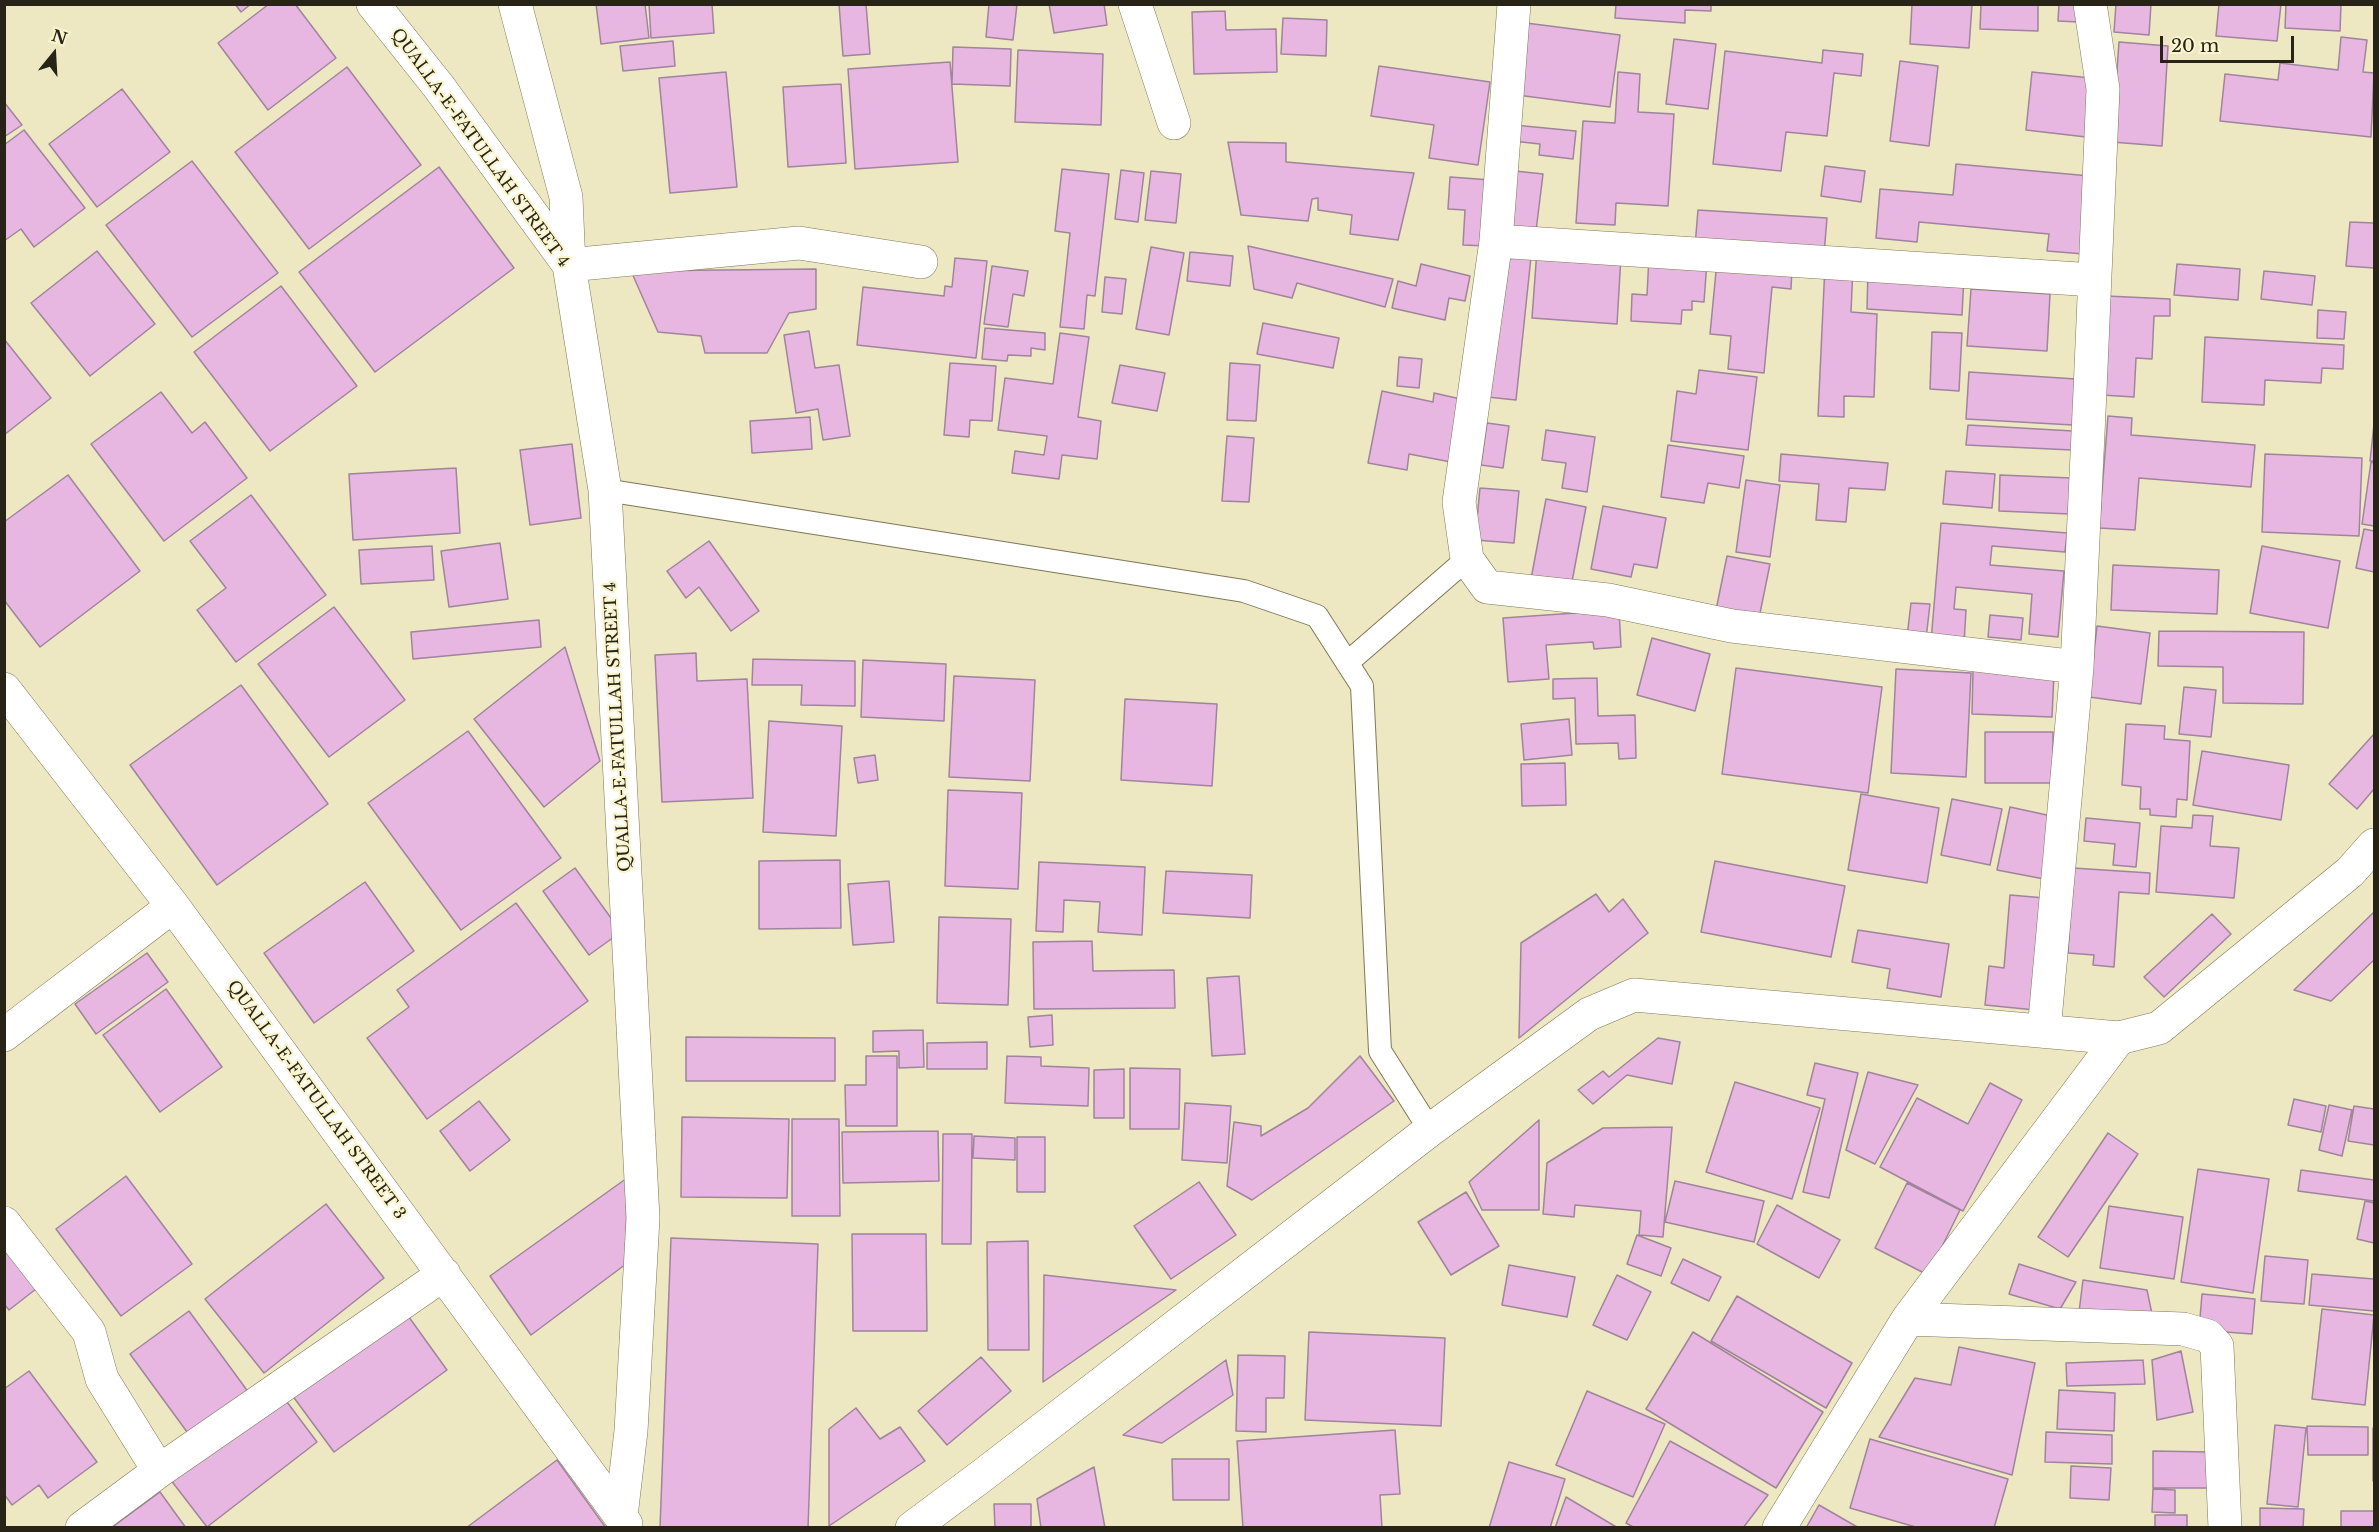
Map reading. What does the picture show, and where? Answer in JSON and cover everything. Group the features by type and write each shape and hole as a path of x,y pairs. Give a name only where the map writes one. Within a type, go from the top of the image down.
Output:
{"street":[{"name":"QUALLA-E-FATULLAH STREET 4","path":"373,4 439,87 569,265 605,490 643,1218 625,1522"},
{"path":"515,4 566,197 569,265 799,243 921,262"},
{"path":"1135,4 1173,123"},
{"path":"1514,4 1496,241 1459,502 1467,559 1487,587 1608,600 1732,626 2077,667"},
{"path":"2044,1031 2077,667 2103,89 2090,4"},
{"path":"1496,241 2094,280"},
{"name":"QUALLA-E-FATULLAH STREET 3","path":"4,689 173,906 625,1522"},
{"path":"912,1527 983,1475 1430,1130 1589,1014 1634,995 2120,1038 2159,1028 2350,872 2374,845"},
{"path":"4,1035 173,906"},
{"path":"1779,1527 1908,1319 2120,1038"},
{"path":"4,1223 89,1332 102,1379 159,1472"},
{"path":"82,1527 444,1274"},
{"path":"1908,1319 2183,1329 2208,1336 2217,1346 2225,1527"}],"lane":[{"path":"605,490 1244,591 1317,616 1362,686 1380,1051 1430,1130"},
{"path":"1347,663 1467,559"}],"building":[{"path":"235,4 251,4 241,12"},
{"path":"269,4 295,4 336,58 268,110 218,43"},
{"path":"596,4 645,4 649,38 601,44"},
{"path":"649,4 712,4 714,33 651,38"},
{"path":"839,4 866,4 870,54 843,56"},
{"path":"989,4 1017,4 1013,40 986,37"},
{"path":"1049,4 1104,4 1107,25 1054,33"},
{"path":"1616,4 1711,4 1711,11 1685,10 1685,23 1615,18"},
{"path":"1912,4 1972,5 1969,48 1910,44"},
{"path":"1981,4 2038,4 2038,31 1980,29"},
{"path":"2059,4 2080,4 2079,22 2058,21"},
{"path":"2116,4 2151,4 2149,35 2114,32"},
{"path":"2219,4 2281,4 2277,41 2216,36"},
{"path":"2286,4 2341,4 2340,31 2285,28"},
{"path":"1225,11 1226,30 1276,29 1277,72 1194,74 1192,12"},
{"path":"1283,18 1327,20 1326,56 1281,54"},
{"path":"1526,23 1620,35 1610,107 1517,95"},
{"path":"2341,37 2367,40 2363,72 2374,73 2371,137 2220,121 2225,74 2278,80 2280,63 2338,70"},
{"path":"1674,39 1716,44 1708,109 1666,104"},
{"path":"673,41 675,66 623,71 620,46"},
{"path":"2119,42 2168,46 2162,146 2112,142"},
{"path":"953,47 1011,49 1010,86 952,84"},
{"path":"1018,50 1103,54 1101,125 1015,122"},
{"path":"1823,50 1863,54 1861,76 1834,73 1827,136 1786,132 1781,171 1713,164 1725,51 1822,63"},
{"path":"1900,61 1938,66 1929,146 1890,141"},
{"path":"950,62 958,162 855,169 848,69"},
{"path":"1379,66 1490,82 1478,165 1429,158 1434,125 1371,116"},
{"path":"347,67 421,165 309,249 235,152"},
{"path":"726,72 737,187 670,193 659,78"},
{"path":"1618,72 1640,74 1638,112 1674,114 1668,206 1616,203 1615,225 1576,223 1583,121 1615,123"},
{"path":"2032,72 2091,78 2086,137 2026,130"},
{"path":"841,84 846,163 788,167 783,87"},
{"path":"122,89 170,152 97,207 49,144"},
{"path":"4,102 22,125 4,137"},
{"path":"1514,125 1576,131 1573,159 1539,155 1540,144 1512,141"},
{"path":"24,130 85,208 34,247 21,229 4,241 4,145"},
{"path":"1228,142 1286,143 1286,162 1414,173 1398,240 1350,234 1352,215 1318,210 1318,198 1312,199 1308,221 1241,215"},
{"path":"192,161 278,273 192,337 106,225"},
{"path":"1956,164 2090,176 2084,254 2047,251 2049,234 1919,222 1917,242 1876,238 1880,189 1953,195"},
{"path":"1825,166 1865,171 1861,202 1821,196"},
{"path":"439,167 514,268 375,372 299,272"},
{"path":"1062,169 1109,174 1095,296 1087,295 1084,329 1060,327 1070,233 1055,231"},
{"path":"1121,170 1144,173 1138,222 1115,219"},
{"path":"1151,171 1181,174 1176,223 1145,220"},
{"path":"1515,171 1543,174 1536,231 1509,227"},
{"path":"1450,177 1491,180 1487,246 1463,245 1465,210 1448,209"},
{"path":"1698,210 1827,218 1824,254 1695,246"},
{"path":"2350,222 2374,223 2374,268 2346,266"},
{"path":"1248,246 1393,279 1385,307 1297,283 1292,298 1254,289"},
{"path":"1151,247 1184,253 1169,335 1136,329"},
{"path":"1537,250 1621,256 1617,324 1532,318"},
{"path":"97,251 155,324 90,376 31,303"},
{"path":"1190,252 1233,256 1230,286 1187,281"},
{"path":"1502,254 1531,257 1516,400 1487,397"},
{"path":"1649,257 1707,261 1704,302 1692,301 1692,310 1682,310 1681,324 1631,321 1632,294 1647,295"},
{"path":"955,258 987,261 976,358 857,345 863,287 944,296 945,286 952,287"},
{"path":"1717,261 1792,268 1791,289 1772,287 1764,373 1728,369 1731,336 1710,334"},
{"path":"1421,264 1470,276 1465,301 1449,298 1445,320 1392,308 1398,281 1416,286"},
{"path":"2177,264 2240,269 2238,300 2174,295"},
{"path":"1825,265 1853,266 1851,312 1877,314 1874,397 1844,396 1844,417 1818,416"},
{"path":"992,266 1028,271 1024,296 1013,294 1008,327 984,324"},
{"path":"816,269 816,309 789,313 767,353 705,353 701,336 658,332 631,271"},
{"path":"1868,270 1964,276 1962,315 1867,309"},
{"path":"2264,271 2315,276 2312,305 2261,299"},
{"path":"1105,277 1126,279 1122,314 1102,312"},
{"path":"281,286 357,386 270,451 194,352"},
{"path":"1971,289 2050,294 2047,351 1967,346"},
{"path":"2107,296 2170,299 2170,316 2154,316 2152,359 2136,358 2134,397 2102,395"},
{"path":"2318,310 2346,312 2344,339 2317,338"},
{"path":"1263,323 1339,338 1333,368 1257,354"},
{"path":"985,328 1045,333 1045,350 1031,348 1031,356 1008,355 1007,361 982,359"},
{"path":"809,331 815,368 839,365 850,436 823,440 818,409 796,413 784,335"},
{"path":"1932,332 1962,333 1959,391 1930,389"},
{"path":"1060,333 1089,337 1078,417 1101,421 1097,459 1062,455 1059,479 1012,473 1015,451 1044,455 1047,436 998,430 1005,378 1053,384"},
{"path":"2205,337 2344,345 2343,369 2322,368 2321,383 2265,380 2264,405 2202,402"},
{"path":"4,339 51,398 4,435"},
{"path":"1399,357 1422,359 1419,388 1397,386"},
{"path":"950,363 996,366 992,421 970,420 969,437 944,435"},
{"path":"1230,363 1260,365 1256,421 1227,420"},
{"path":"1120,365 1165,373 1157,411 1112,403"},
{"path":"1699,370 1757,377 1748,450 1671,441 1677,391 1696,394"},
{"path":"1969,372 2076,379 2073,425 1966,419"},
{"path":"1382,391 1433,402 1434,393 1465,400 1451,462 1409,454 1407,470 1368,463"},
{"path":"161,392 192,433 205,422 247,478 164,541 91,444"},
{"path":"2108,416 2132,418 2131,435 2255,445 2251,487 2139,478 2135,530 2099,528"},
{"path":"810,417 812,449 752,453 750,421"},
{"path":"1487,423 1509,426 1503,468 1481,465"},
{"path":"2374,424 2374,461 2370,461"},
{"path":"1968,425 2073,431 2072,450 1966,445"},
{"path":"1546,430 1595,437 1587,492 1562,488 1566,463 1542,460"},
{"path":"1227,436 1254,438 1249,502 1222,501"},
{"path":"572,444 581,518 530,525 520,450"},
{"path":"1668,445 1744,456 1739,488 1708,483 1704,503 1661,497"},
{"path":"1781,454 1888,463 1885,490 1849,488 1846,522 1816,520 1819,484 1779,481"},
{"path":"2265,454 2362,458 2359,536 2262,532"},
{"path":"2371,462 2374,463 2374,526 2362,524"},
{"path":"456,468 460,533 353,540 349,474"},
{"path":"1946,471 1995,474 1992,508 1943,504"},
{"path":"68,475 140,571 40,647 4,600 4,522"},
{"path":"2000,475 2071,478 2070,514 1999,511"},
{"path":"1746,480 1780,485 1770,557 1736,552"},
{"path":"1480,488 1519,491 1514,543 1475,540"},
{"path":"251,495 326,595 236,662 197,610 226,588 190,541"},
{"path":"1546,499 1586,507 1571,587 1531,579"},
{"path":"1603,506 1666,518 1657,568 1634,564 1631,577 1591,569"},
{"path":"1941,523 2067,533 2065,552 1992,546 1990,565 2064,571 2058,637 2029,634 2032,594 1956,587 1954,609 1966,610 1964,644 1931,641"},
{"path":"2364,529 2374,531 2374,572 2356,568"},
{"path":"709,541 759,611 731,631 699,587 686,598 667,571"},
{"path":"500,543 508,599 449,607 441,551"},
{"path":"432,546 434,580 361,584 359,550"},
{"path":"2262,546 2340,561 2328,628 2250,613"},
{"path":"1727,556 1770,564 1758,623 1715,615"},
{"path":"2113,565 2219,570 2217,614 2111,610"},
{"path":"1911,603 1930,604 1926,639 1907,637"},
{"path":"334,607 405,700 329,757 258,664"},
{"path":"1619,610 1621,647 1594,649 1593,642 1546,645 1549,679 1508,682 1503,618"},
{"path":"1990,615 2023,618 2021,640 1988,637"},
{"path":"539,620 541,647 413,659 411,632"},
{"path":"2097,626 2150,633 2141,704 2089,697"},
{"path":"2159,631 2304,632 2303,704 2223,703 2223,667 2158,666"},
{"path":"1652,638 1710,654 1695,711 1637,695"},
{"path":"565,647 600,761 544,807 474,719"},
{"path":"696,653 697,681 747,679 753,798 662,802 655,655"},
{"path":"753,659 855,661 855,706 801,705 802,685 752,685"},
{"path":"863,660 946,664 944,721 861,717"},
{"path":"1736,668 1882,687 1868,793 1722,774"},
{"path":"1896,669 1971,673 1966,777 1891,773"},
{"path":"1973,670 2054,673 2052,717 1972,714"},
{"path":"954,676 1035,680 1030,781 949,777"},
{"path":"1597,678 1598,716 1635,715 1636,758 1619,759 1618,743 1576,744 1575,698 1553,699 1553,679"},
{"path":"241,685 328,804 217,885 130,765"},
{"path":"2184,687 2216,690 2211,737 2179,734"},
{"path":"1125,699 1217,704 1212,786 1121,780"},
{"path":"1569,719 1572,755 1524,760 1521,724"},
{"path":"769,721 842,726 836,836 763,832"},
{"path":"2126,724 2165,726 2164,739 2190,741 2187,800 2177,799 2176,817 2150,815 2150,809 2140,809 2141,787 2122,785"},
{"path":"468,731 561,858 461,930 368,803"},
{"path":"1985,732 2053,732 2053,783 1985,783"},
{"path":"2374,734 2374,789 2357,809 2329,784"},
{"path":"2202,751 2289,765 2281,820 2193,805"},
{"path":"875,755 878,780 858,783 854,758"},
{"path":"1565,763 1566,805 1522,806 1521,764"},
{"path":"948,790 1022,793 1018,889 945,886"},
{"path":"1861,794 1939,808 1927,883 1848,870"},
{"path":"1952,799 2002,809 1990,865 1941,855"},
{"path":"2010,807 2056,817 2044,879 1997,870"},
{"path":"2193,815 2213,816 2210,846 2239,848 2234,898 2156,892 2161,826 2192,828"},
{"path":"2086,818 2140,823 2136,867 2113,865 2115,844 2084,841"},
{"path":"840,860 841,928 759,929 759,861"},
{"path":"1715,861 1845,886 1831,957 1701,932"},
{"path":"1039,862 1145,867 1142,935 1098,932 1100,902 1064,900 1063,932 1036,931"},
{"path":"575,868 621,932 589,955 543,891"},
{"path":"2073,868 2150,873 2149,894 2119,892 2114,967 2093,965 2094,955 2068,953"},
{"path":"1166,871 1252,875 1250,918 1163,913"},
{"path":"889,881 894,942 853,945 848,884"},
{"path":"365,882 414,951 314,1023 264,953"},
{"path":"1596,894 1609,912 1623,899 1648,933 1519,1038 1521,943"},
{"path":"2010,895 2045,898 2035,1010 1985,1005 1989,966 2004,968"},
{"path":"516,903 588,1001 427,1119 367,1038 409,1007 397,990"},
{"path":"2374,912 2374,960 2331,1001 2294,990"},
{"path":"2212,914 2231,934 2164,997 2144,977"},
{"path":"939,917 1011,919 1008,1005 937,1003"},
{"path":"1858,930 1949,944 1941,997 1887,988 1890,969 1852,962"},
{"path":"1092,941 1093,971 1174,970 1175,1008 1034,1009 1033,942"},
{"path":"147,953 168,982 96,1034 75,1004"},
{"path":"1239,976 1245,1054 1212,1056 1207,978"},
{"path":"166,989 222,1067 160,1112 103,1035"},
{"path":"1052,1015 1053,1045 1030,1047 1028,1017"},
{"path":"923,1030 924,1067 899,1068 899,1051 873,1052 873,1031"},
{"path":"686,1037 835,1038 835,1081 686,1081"},
{"path":"1658,1038 1680,1042 1672,1084 1627,1075 1593,1104 1578,1090 1603,1071 1609,1077"},
{"path":"987,1042 987,1069 927,1069 927,1043"},
{"path":"866,1056 897,1056 897,1126 846,1126 845,1085 866,1085"},
{"path":"1007,1056 1041,1057 1041,1066 1089,1068 1088,1106 1005,1103"},
{"path":"1360,1056 1394,1101 1252,1200 1227,1186 1234,1122 1261,1126 1261,1136 1308,1108"},
{"path":"1815,1063 1858,1073 1829,1198 1803,1192 1825,1099 1807,1095"},
{"path":"1130,1068 1180,1069 1179,1129 1130,1129"},
{"path":"1124,1069 1124,1118 1094,1118 1094,1070"},
{"path":"1868,1072 1918,1085 1875,1164 1846,1150"},
{"path":"1735,1082 1820,1108 1792,1199 1706,1172"},
{"path":"1990,1083 2022,1100 1963,1211 1880,1167 1917,1098 1968,1124"},
{"path":"2294,1099 2326,1106 2321,1132 2288,1125"},
{"path":"479,1101 510,1140 470,1171 440,1131"},
{"path":"1185,1103 1231,1106 1227,1163 1182,1160"},
{"path":"2329,1105 2352,1110 2342,1156 2319,1150"},
{"path":"2354,1106 2374,1109 2374,1145 2348,1141"},
{"path":"682,1117 789,1119 787,1198 681,1197"},
{"path":"792,1119 839,1119 840,1216 792,1216"},
{"path":"1539,1120 1539,1210 1482,1210 1469,1182"},
{"path":"1672,1127 1663,1237 1639,1235 1641,1211 1575,1205 1574,1217 1543,1214 1547,1163 1603,1128"},
{"path":"938,1131 939,1181 843,1183 842,1132"},
{"path":"2108,1133 2138,1154 2068,1257 2038,1237"},
{"path":"943,1134 972,1134 971,1244 942,1244"},
{"path":"974,1136 1015,1138 1015,1160 973,1158"},
{"path":"1017,1137 1045,1137 1045,1192 1017,1192"},
{"path":"2198,1169 2269,1179 2253,1293 2181,1282"},
{"path":"2301,1170 2374,1180 2374,1201 2298,1191"},
{"path":"126,1176 192,1264 121,1316 56,1229"},
{"path":"627,1178 626,1264 531,1335 490,1276"},
{"path":"1675,1181 1764,1201 1754,1242 1665,1222"},
{"path":"1199,1182 1236,1235 1171,1279 1134,1226"},
{"path":"1907,1183 1960,1210 1928,1275 1875,1248"},
{"path":"1466,1192 1499,1246 1451,1275 1418,1222"},
{"path":"2365,1201 2374,1203 2374,1243 2357,1239"},
{"path":"326,1204 384,1278 264,1373 205,1299"},
{"path":"1777,1205 1840,1240 1819,1278 1757,1244"},
{"path":"2109,1206 2183,1217 2174,1279 2100,1268"},
{"path":"852,1234 926,1234 927,1331 853,1331"},
{"path":"1637,1235 1671,1248 1661,1276 1627,1264"},
{"path":"671,1238 818,1244 808,1528 660,1528"},
{"path":"1028,1241 1029,1350 988,1350 987,1242"},
{"path":"4,1248 36,1289 9,1310 4,1304"},
{"path":"2265,1256 2308,1260 2304,1304 2261,1301"},
{"path":"1683,1259 1721,1277 1709,1301 1671,1283"},
{"path":"2019,1264 2076,1282 2060,1309 2009,1294"},
{"path":"1509,1265 1575,1277 1567,1317 1502,1305"},
{"path":"2312,1274 2374,1279 2374,1311 2309,1305"},
{"path":"1044,1275 1176,1290 1043,1382"},
{"path":"1617,1275 1651,1292 1627,1340 1593,1325"},
{"path":"2083,1280 2147,1290 2152,1314 2079,1312"},
{"path":"2202,1294 2255,1299 2252,1334 2199,1330"},
{"path":"1737,1296 1852,1363 1826,1408 1711,1341"},
{"path":"2322,1309 2374,1315 2365,1405 2312,1399"},
{"path":"189,1311 249,1393 190,1436 130,1354"},
{"path":"406,1313 447,1370 334,1452 292,1395"},
{"path":"1309,1332 1445,1338 1441,1426 1305,1420"},
{"path":"1693,1332 1823,1412 1776,1488 1646,1409"},
{"path":"1959,1347 2035,1363 2012,1475 1879,1437 1915,1378 1951,1385"},
{"path":"2181,1351 2193,1412 2157,1420 2152,1360"},
{"path":"1238,1355 1285,1356 1284,1398 1266,1398 1266,1432 1236,1431"},
{"path":"981,1357 1011,1391 947,1445 918,1411"},
{"path":"1226,1360 1233,1395 1162,1443 1123,1435"},
{"path":"2143,1360 2145,1384 2067,1386 2066,1363"},
{"path":"29,1371 97,1462 48,1498 39,1485 12,1505 4,1494 4,1389"},
{"path":"2059,1390 2115,1393 2114,1431 2057,1429"},
{"path":"1587,1391 1665,1424 1633,1497 1556,1465"},
{"path":"281,1394 317,1442 207,1527 170,1479"},
{"path":"856,1408 880,1439 900,1427 925,1461 829,1526 829,1429"},
{"path":"2275,1425 2306,1428 2298,1507 2267,1504"},
{"path":"2307,1426 2368,1427 2368,1455 2308,1455"},
{"path":"2374,1428 2374,1481 2373,1481"},
{"path":"1395,1430 1400,1494 1380,1495 1382,1528 1243,1528 1237,1441"},
{"path":"2046,1432 2112,1435 2112,1464 2045,1462"},
{"path":"1870,1439 2008,1479 1994,1528 1919,1528 1850,1508"},
{"path":"1670,1441 1768,1495 1743,1528 1635,1528 1626,1523"},
{"path":"2153,1451 2208,1452 2208,1488 2153,1488"},
{"path":"1172,1459 1229,1459 1229,1500 1173,1500"},
{"path":"557,1460 606,1528 466,1528"},
{"path":"1509,1462 1565,1479 1550,1528 1489,1528"},
{"path":"2071,1466 2111,1468 2109,1500 2070,1498"},
{"path":"1094,1467 1105,1528 1041,1528 1037,1499"},
{"path":"2153,1489 2175,1490 2175,1513 2152,1512"},
{"path":"160,1492 186,1528 111,1528"},
{"path":"1566,1497 1618,1528 1555,1528"},
{"path":"994,1504 1031,1504 1031,1528 995,1528"},
{"path":"1819,1505 1859,1528 1806,1528"},
{"path":"2260,1508 2304,1509 2303,1528 2260,1528"},
{"path":"2341,1511 2374,1511 2374,1528 2341,1528"},
{"path":"2155,1515 2187,1515 2187,1528 2155,1528"}]}
